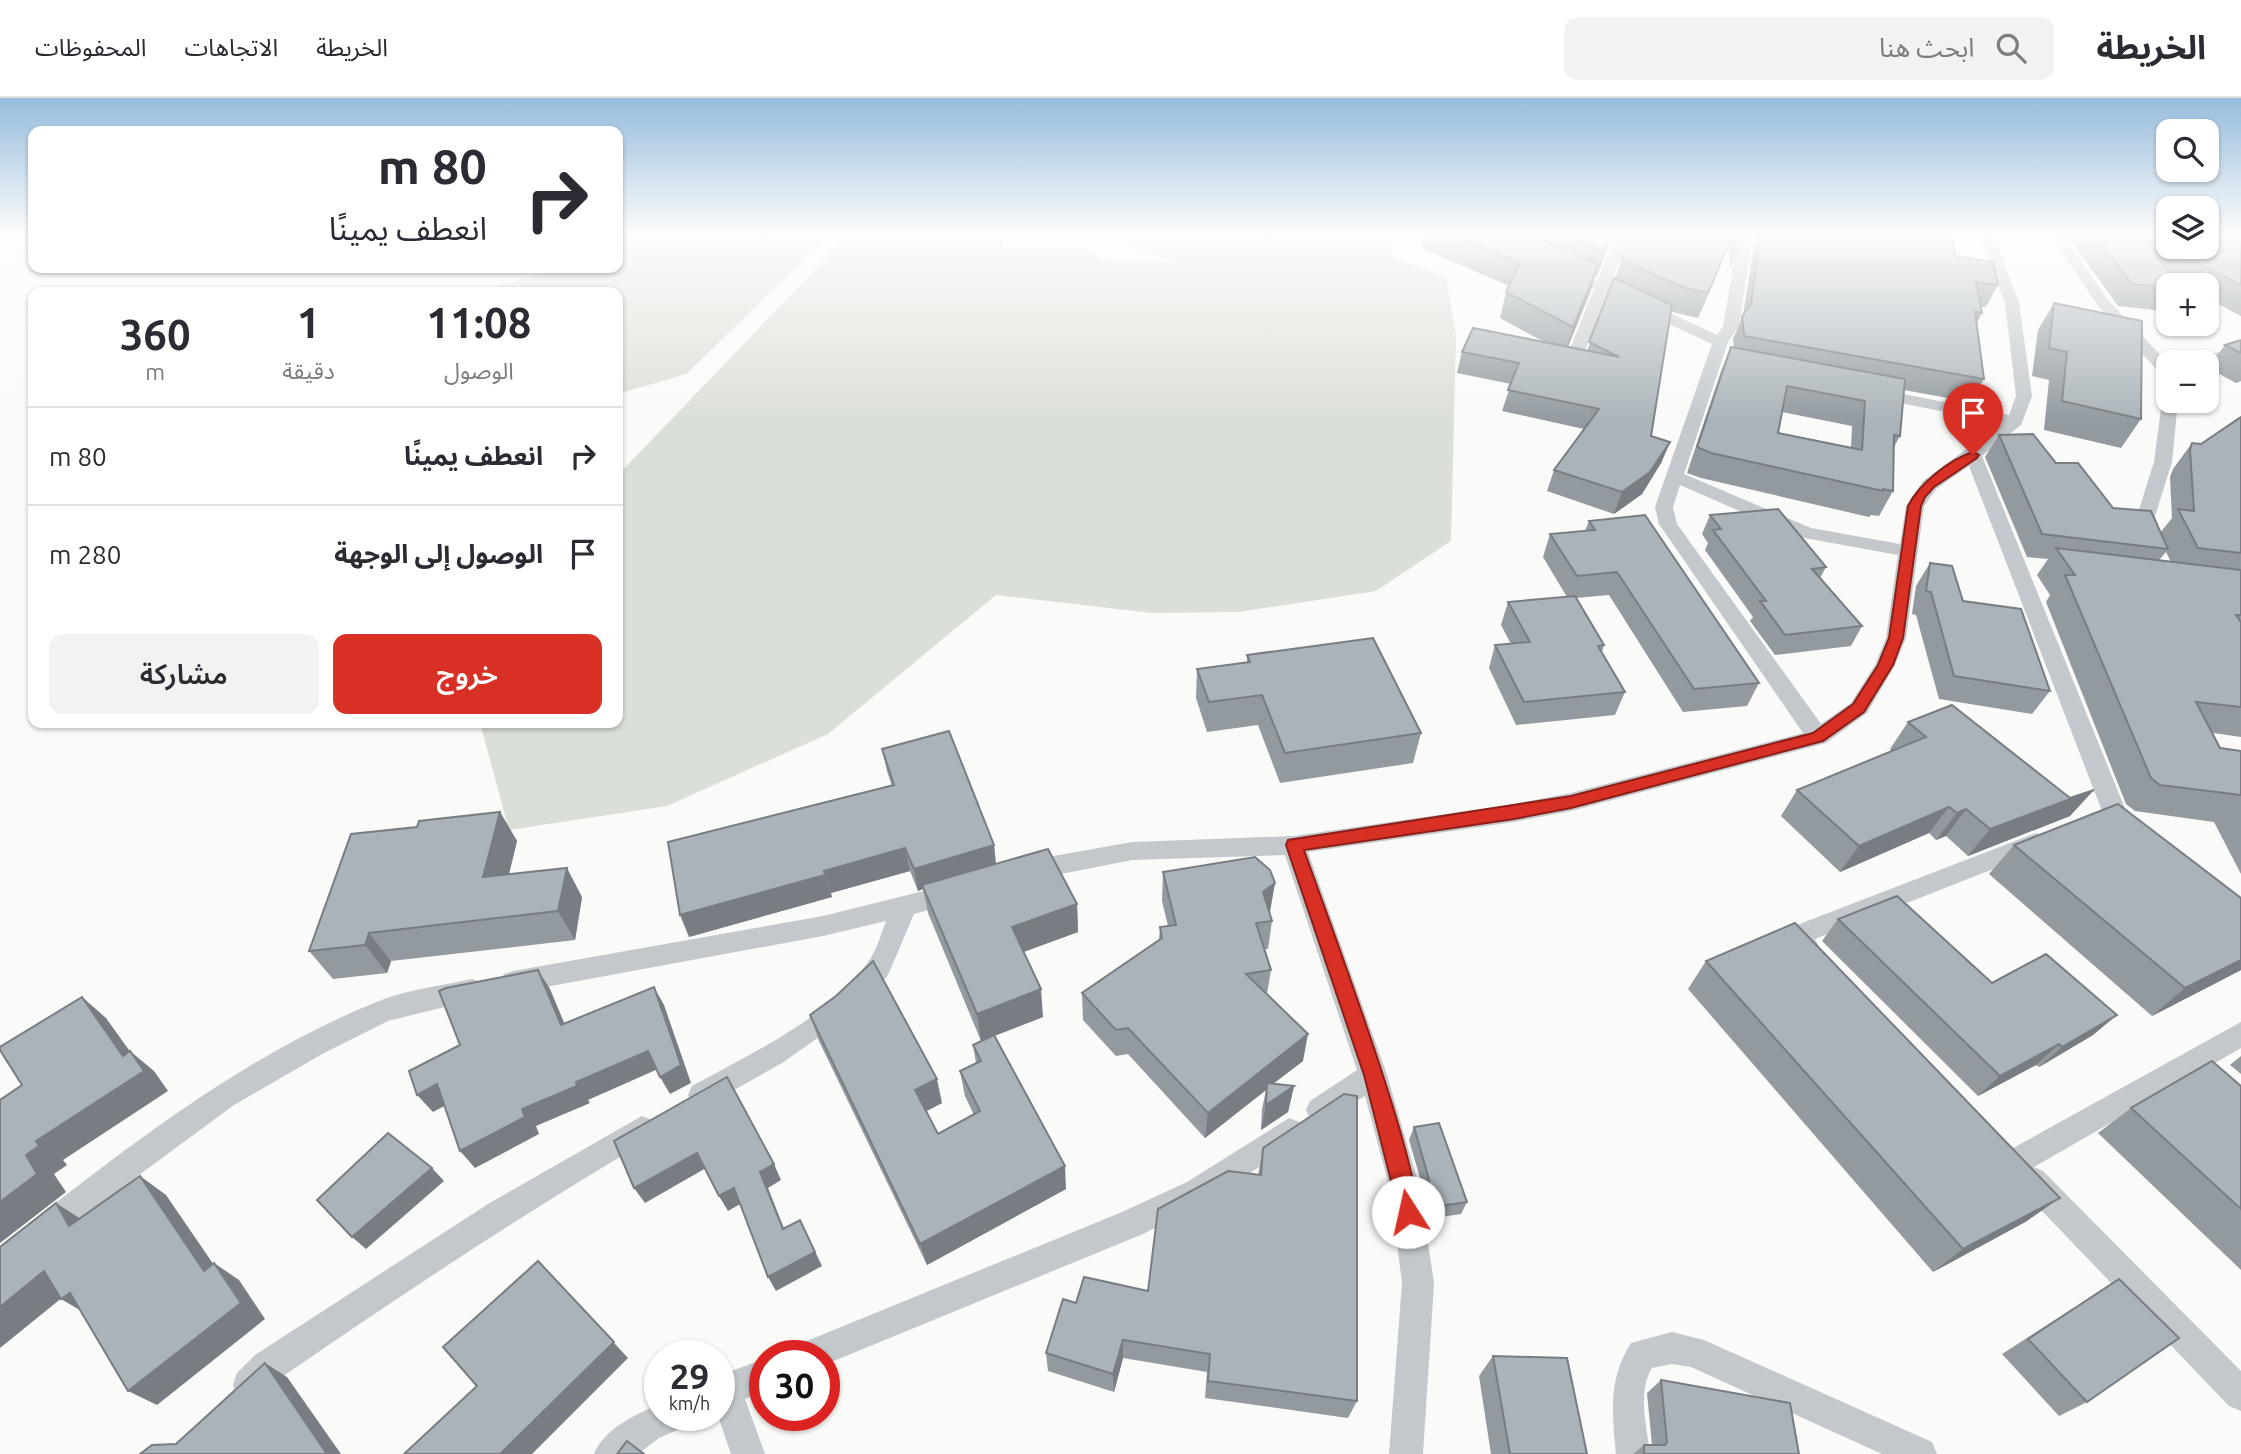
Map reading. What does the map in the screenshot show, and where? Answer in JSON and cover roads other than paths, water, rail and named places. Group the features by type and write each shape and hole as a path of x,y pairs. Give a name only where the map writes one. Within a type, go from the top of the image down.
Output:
{"street":[{"path":"1573,360 1598,297"},
{"path":"1622,297 1720,342"},
{"path":"1736,297 1731,326 1720,342 1720,364 1664,507 1668,524 1818,737"},
{"path":"1000,880 1036,868 1132,851 1294,845 1514,813 1571,802 1818,737 1859,708 1885,665 1896,638 1914,506 1920,495 1929,485 1973,455 2015,421 2024,396 2010,297"},
{"path":"2099,297 2156,358"},
{"path":"2219,357 2241,352"},
{"path":"1861,391 2015,421"},
{"path":"2156,559 2146,536 2146,516 2163,462 2169,413"},
{"path":"1973,455 2114,811 2135,828"},
{"path":"1674,476 1806,533 1908,551"},
{"path":"2018,564 2046,568"},
{"path":"2088,821 2114,811"},
{"path":"1830,977 1810,957 1801,941 1806,932 2062,831"},
{"path":"1294,845 1373,1075 1405,1189 1418,1283 1406,1454"},
{"path":"0,1265 114,1176 224,1097 314,1044 383,1011 484,987 823,926 903,908 976,887"},
{"path":"227,1406 267,1367 409,1270 557,1177 782,1049 858,991 881,963 903,908"},
{"path":"2241,1034 2204,1067 2005,1153 2241,1394"},
{"path":"840,1343 1132,1223 1197,1192 1373,1075"},
{"path":"1633,1454 1627,1393 1632,1366 1642,1354 1672,1348 1693,1351 1920,1454"},
{"path":"735,1422 748,1454"},
{"path":"611,1454 644,1428"}]}
